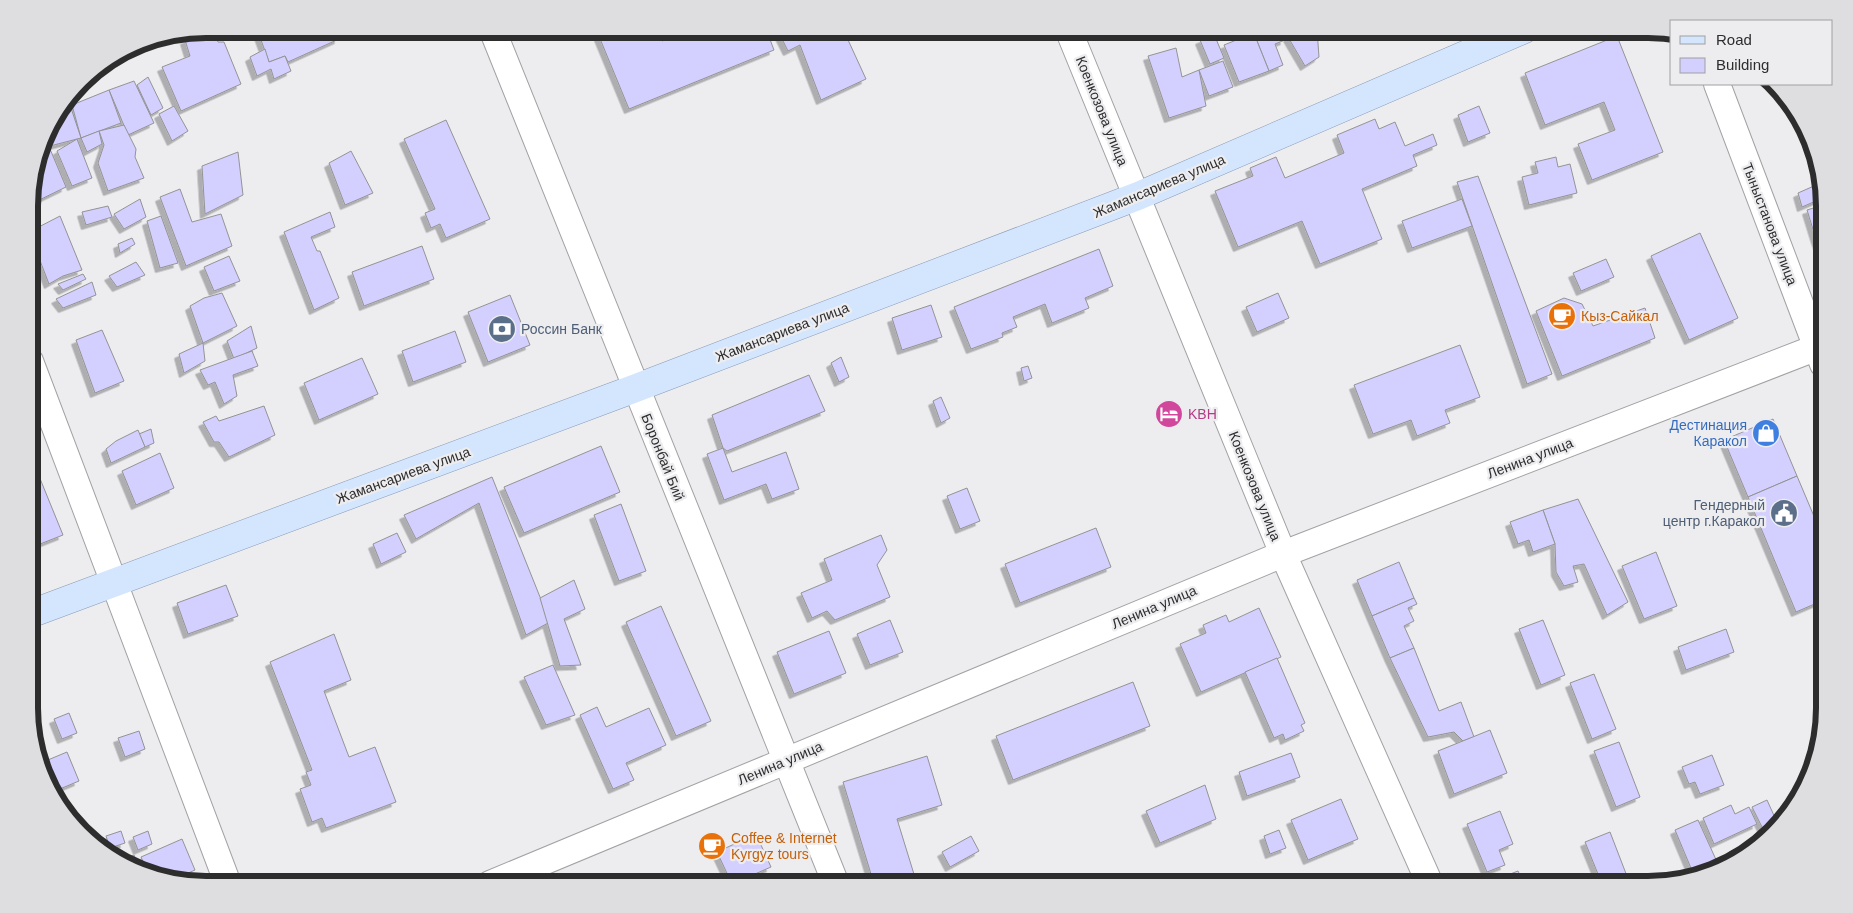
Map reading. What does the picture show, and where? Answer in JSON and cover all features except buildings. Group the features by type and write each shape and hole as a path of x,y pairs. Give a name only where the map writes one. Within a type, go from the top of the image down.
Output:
{"main road":[{"name":"Жамансариева улица","path":"38,611 636,388 1138,196 1504,38"}],"street":[{"name":"Боронбай Бий","path":"496,38 833,876"},
{"name":"Коенкозова улица","path":"1072,38 1138,196 1282,554 1426,875"},
{"name":"Тыныстанова улица","path":"1717,85 1816,339"},
{"name":"Ленина улица","path":"510,876 1282,554 1816,354"},
{"path":"38,382 225,876"}],"place":[{"name":"Кыз-Сайкал","path":"1562,316"},
{"name":"Россин Банк","path":"502,329"},
{"name":"KBH","path":"1169,414"},
{"name":"Дестинация Каракол","path":"1766,433"},
{"name":"Гендерный центр г.Каракол","path":"1784,513"},
{"name":"Coffee & Internet Kyrgyz tours","path":"712,846"}]}
